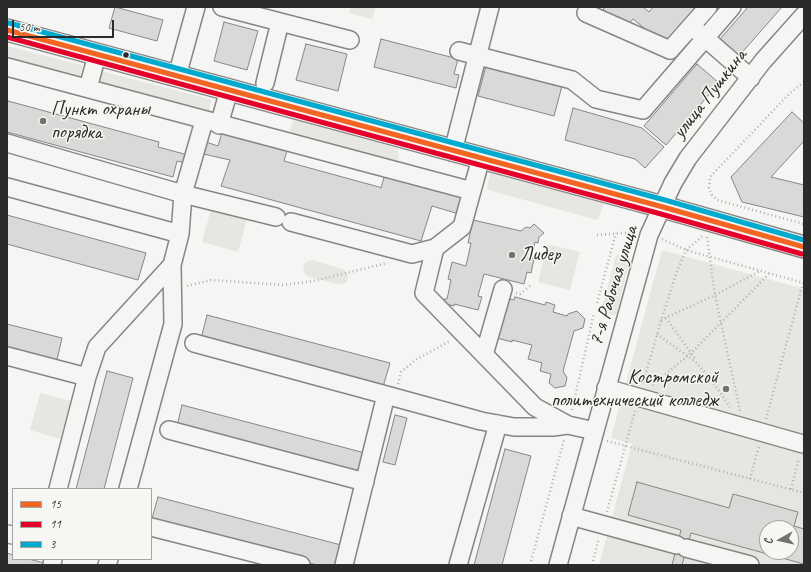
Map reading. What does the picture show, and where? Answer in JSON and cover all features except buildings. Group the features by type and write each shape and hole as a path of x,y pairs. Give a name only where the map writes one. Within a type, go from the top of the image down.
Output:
{"main road":[{"path":"7,30 663,207 804,247"}],"street":[{"path":"177,76 196,7"},
{"path":"222,7 278,14 350,40"},
{"path":"265,7 278,14"},
{"path":"453,151 490,7"},
{"path":"586,13 670,50 708,7"},
{"path":"459,51 572,80 596,99 643,110 732,7"},
{"path":"265,83 278,14"},
{"name":"улица Пушкина","path":"663,207 673,184 688,158 763,61 804,15"},
{"path":"691,26 751,78"},
{"path":"88,88 97,55"},
{"path":"7,67 211,123 472,191"},
{"path":"128,488 173,324 172,265 180,234 183,194 211,123 229,90"},
{"path":"7,143 183,194 412,254 435,248 462,227 481,158"},
{"path":"7,187 180,234"},
{"name":"7-я Рабочая улица","path":"558,565 649,235 663,207"},
{"path":"435,248 424,293 535,407 568,425 594,434"},
{"path":"58,488 87,377 97,347 172,265"},
{"path":"484,354 503,290"},
{"path":"194,343 481,421 514,427 553,427 568,425"},
{"path":"7,356 87,377"},
{"path":"606,388 803,444"},
{"path":"344,565 365,482 390,396"},
{"path":"458,565 498,424"},
{"path":"169,430 365,482"},
{"path":"571,516 750,565"},
{"path":"152,527 301,565"}],"path":[{"path":"804,82 790,93 710,177 709,188 712,195 717,200 804,224"},
{"path":"710,221 717,200"},
{"path":"597,235 634,231 666,240 686,250 803,283 750,479"},
{"path":"597,303 616,233"},
{"path":"592,565 657,334 676,274 686,250 707,233 715,295 744,428"},
{"path":"172,290 211,280 283,285 306,282 391,262 412,254"},
{"path":"661,321 760,271"},
{"path":"639,398 688,356 769,273"},
{"path":"666,318 697,363 713,382 744,428"},
{"path":"390,396 401,372 417,359 463,333"},
{"path":"657,334 697,363"},
{"path":"594,434 625,446 804,493"},
{"path":"791,490 803,444"}],"shaded area":[{"path":"351,7 376,7 372,19 349,13"},
{"path":"7,46 81,65 80,77 79,78 7,59"},
{"path":"101,71 210,99 209,111 208,112 98,84"},
{"path":"295,120 396,148 398,149 399,164 289,134 293,121"},
{"path":"492,173 602,203 603,205 599,218 597,220 488,190 490,174"},
{"path":"211,209 247,219 238,252 202,242"},
{"path":"547,244 580,252 570,290 538,282"},
{"name":"Костромской политехнический колледж","path":"662,250 804,289 804,490 611,438"},
{"path":"618,255 630,258 630,260 616,314 614,315 601,311 616,256"},
{"name":"Костромской политехнический колледж","path":"683,257 804,291 804,565 599,565"},
{"path":"313,260 345,270 348,275 347,282 337,284 309,277 305,274 303,267 305,263"},
{"path":"40,393 71,401 60,439 30,430"}],"transit line":[{"name":"3","path":"9,23 665,200 804,240"},
{"name":"15","path":"7,30 663,207 804,247"},
{"name":"11","path":"7,37 661,214 802,254"}],"place":[{"name":"Пункт охраны порядка","path":"43,121"},
{"name":"Лидер","path":"512,255"},
{"name":"Костромской политехнический колледж","path":"726,389"}]}
